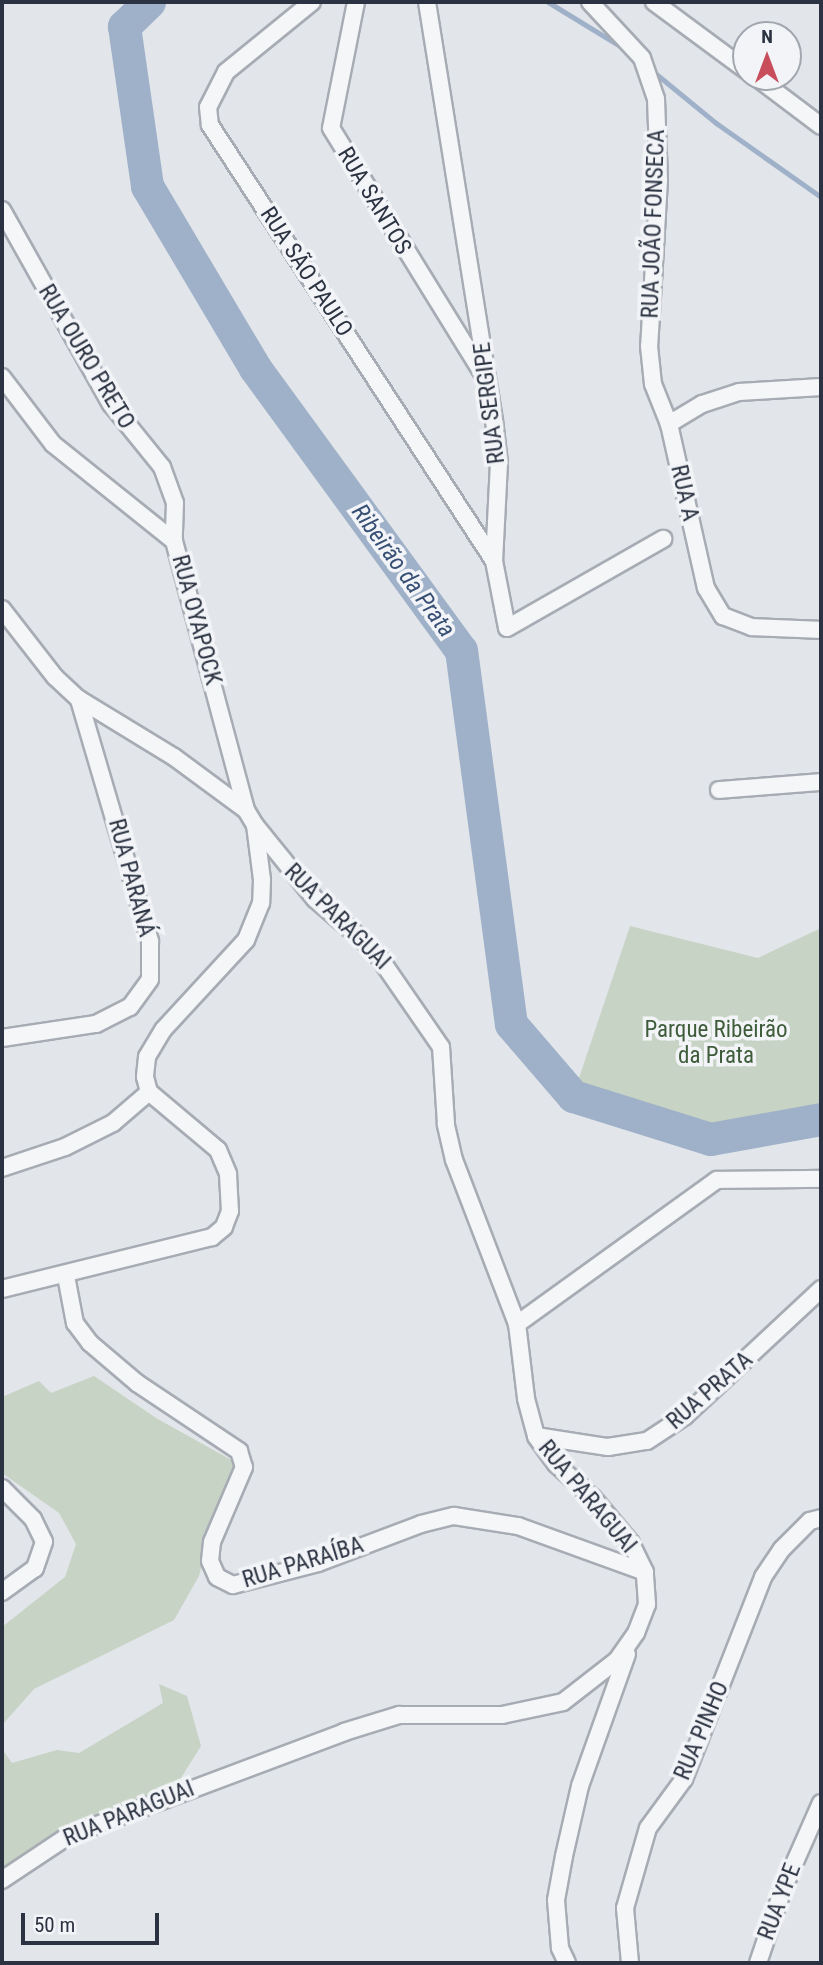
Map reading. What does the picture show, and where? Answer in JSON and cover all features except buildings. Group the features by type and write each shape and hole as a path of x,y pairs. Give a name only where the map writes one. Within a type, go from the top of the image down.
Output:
{"street":[{"name":"RUA SÃO PAULO","path":"312,2 226,72 208,107 210,125 494,561"},
{"name":"RUA SANTOS","path":"356,2 331,128 488,382"},
{"name":"RUA SERGIPE","path":"427,2 499,463 494,561 507,628 663,539"},
{"name":"RUA JOÃO FONSECA","path":"590,2 642,58 656,99 660,159 650,356 653,384 669,424"},
{"path":"654,2 732,59"},
{"path":"775,91 821,126"},
{"name":"RUA OURO PRETO","path":"2,210 111,404 162,467 175,503 174,541"},
{"name":"RUA OYAPOCK","path":"2,377 52,444 174,541 246,810"},
{"path":"669,424 702,404 739,392 821,387"},
{"name":"RUA A","path":"669,424 706,588 723,616 752,627 821,630"},
{"path":"2,608 48,669 79,699 174,757 246,810"},
{"name":"RUA PARANÁ","path":"2,1038 96,1024 130,1007 150,979 150,942 79,699"},
{"path":"719,790 821,782"},
{"name":"RUA PARAGUAI","path":"2,1880 68,1836 344,1732 399,1715 502,1715 563,1702 617,1660 636,1633 647,1605 645,1572 631,1543 593,1498 556,1464 536,1436 526,1398 517,1324 454,1160 446,1124 441,1047 374,950 315,899 246,810"},
{"path":"2,1289 66,1276 212,1237 224,1227 230,1211 228,1174 218,1150 149,1091 145,1077 147,1057 163,1030 246,940 261,903 255,825"},
{"path":"2,1168 65,1147 113,1123 149,1091"},
{"path":"517,1324 717,1180 821,1179"},
{"name":"RUA PARAÍBA","path":"66,1276 75,1323 90,1343 137,1383 239,1451 244,1467 240,1484 212,1542 209,1561 217,1577 233,1585 254,1582 454,1516 518,1526 645,1572"},
{"name":"RUA PRATA","path":"536,1436 608,1447 648,1441 685,1416 821,1289"},
{"path":"2,1488 33,1519 44,1542 35,1568 2,1592"},
{"name":"RUA PINHO","path":"630,1963 625,1908 643,1839 688,1770 763,1577 782,1549 810,1521 821,1518"},
{"path":"568,1963 560,1948 556,1900 564,1856 602,1717 636,1633"},
{"name":"RUA YPE","path":"758,1963 783,1889 821,1803"}],"green space":[{"name":"Parque Ribeirão da Prata","path":"630,926 758,958 821,928 821,1119 710,1139 573,1096"},
{"path":"94,1376 156,1418 233,1461 236,1476 209,1536 199,1576 174,1620 34,1689 2,1725 2,1627 65,1577 76,1544 59,1513 2,1473 2,1397 39,1381 51,1393"},
{"path":"159,1684 187,1696 201,1746 174,1789 56,1837 2,1869 2,1749 12,1763 57,1750 79,1753 163,1703"}],"waterway":[{"name":"Ribeirão da Prata","path":"149,2 124,26 147,186 255,368 461,650 511,1024 573,1096 710,1139 821,1119"},
{"path":"548,2 623,48"},
{"path":"650,69 716,123 821,197"}]}
